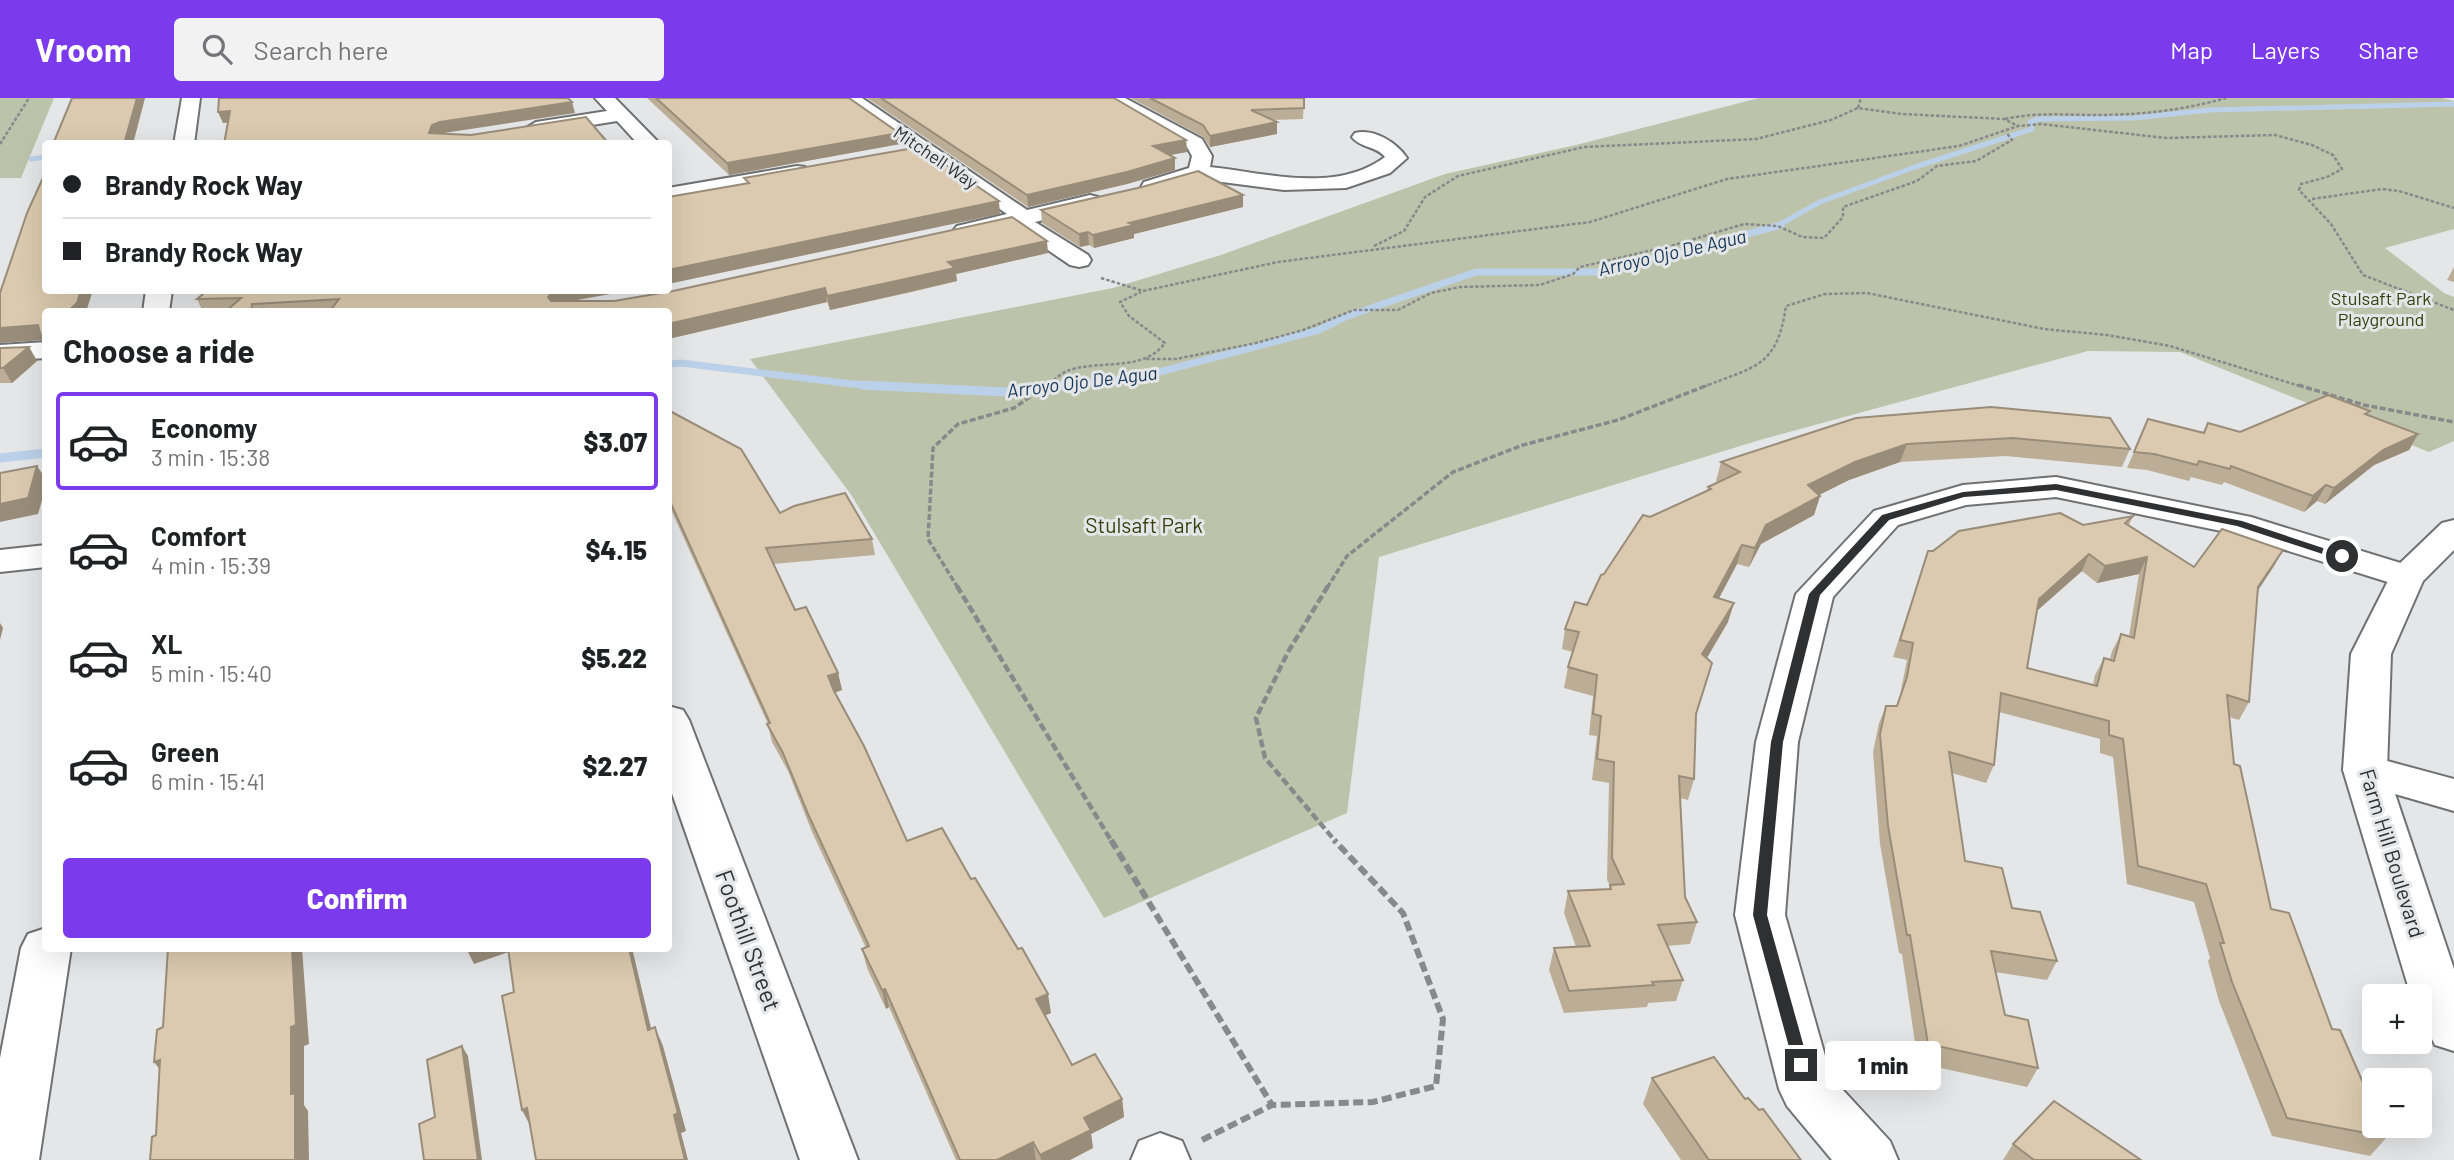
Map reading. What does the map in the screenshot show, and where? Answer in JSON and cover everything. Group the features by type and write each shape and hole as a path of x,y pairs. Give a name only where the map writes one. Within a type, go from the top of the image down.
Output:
{"street":[{"path":"603,98 646,140"},
{"name":"Mitchell Way","path":"849,98 1016,210 1024,225 1079,260"},
{"path":"1111,98 1195,143 1202,156 1198,173"},
{"path":"185,140 195,101"},
{"path":"513,132 621,115"},
{"path":"1134,192 1198,173 1279,183 1325,183 1363,177 1387,168 1397,158 1389,148 1362,137"},
{"path":"891,155 924,149"},
{"path":"672,194 813,169"},
{"path":"676,170 696,190"},
{"path":"948,234 1109,198"},
{"path":"0,353 42,350"},
{"path":"1869,1160 1807,1090 1760,915 1777,742 1815,594 1886,518 1963,495 2056,487 2239,524 2407,576"},
{"name":"Farm Hill Boulevard","path":"2454,530 2407,576 2371,654 2365,770 2437,996 2454,1029"},
{"path":"0,561 42,556"},
{"name":"Foothill Street","path":"672,731 829,1160"},
{"path":"2365,770 2454,795"},
{"path":"10,1160 45,952"}],"path":[{"path":"0,145 29,98"},
{"path":"1858,108 1861,98"},
{"path":"1367,248 1397,237 1411,226 1416,209 1439,186 1482,169 1584,147 1756,139 1831,120 1858,108 1902,114 2004,119 2018,115 2098,115 2169,109 2207,104 2226,98"},
{"path":"2004,119 2018,126"},
{"path":"1145,359 1159,351 1165,343 1129,316 1120,302 1143,292 1278,262 1367,248 1590,222 1727,179 1959,146 2018,126 2041,124 2165,138 2258,134 2296,140 2333,155 2342,169 2327,177 2301,184 2300,190 2331,224 2363,275 2454,310"},
{"path":"1272,1105 928,539 933,448 958,424 1014,408 1067,371 1145,359 1176,359 1256,343 1303,330 1354,310 1398,310 1431,293 1460,287 1540,285 1573,274 1580,267 1674,245 1744,224 1778,226 1802,237 1824,238 1843,217 1843,207 1917,181 1937,166 1976,161 2012,140 2006,131"},
{"path":"2311,200 2382,189 2399,191 2454,208"},
{"path":"1079,260 1097,276 1143,292"},
{"path":"1160,1160 1272,1105 1373,1102 1436,1086 1443,1019 1402,913 1332,838 1265,758 1256,718 1288,652 1347,556 1454,472 1523,445 1618,420 1763,362 1782,332 1786,306 1825,294 1867,293 2045,329 2107,335 2170,346 2364,405 2454,422"}],"green space":[{"path":"0,98 54,98 21,178 0,178"},
{"name":"Stulsaft Park","path":"1759,98 2442,98 2454,101 2454,229 2385,248 2444,293 2454,297 2454,441 2429,452 2180,352 2088,351 1763,439 1379,557 1347,813 1104,918 852,496 750,359 1113,288 1221,255 1445,174 1576,145"}],"building":[{"path":"72,98 137,98 125,140 55,140"},
{"path":"219,98 568,98 572,102 440,122 432,125 429,133 471,135 586,117 606,140 225,140 230,111 218,112"},
{"path":"656,98 849,98 899,133 727,163"},
{"path":"881,98 1114,98 1186,140 1153,146 1175,158 1027,195"},
{"path":"1150,98 1304,98 1304,108 1251,110 1277,122 1210,136 1203,125"},
{"path":"919,147 999,201 672,269 672,196 749,183 744,178"},
{"path":"1198,171 1243,195 1129,223 1134,225 1093,235 1088,232 1079,234 1041,210 1142,187"},
{"path":"42,180 42,294 80,294 77,303 71,308 42,308 41,336 38,325 0,328 0,293 27,213"},
{"path":"1012,217 1047,241 948,262 955,268 910,278 827,296 825,288 672,323 672,308 332,308 339,299 252,304 252,308 230,308 241,298 197,299 203,294 551,294 548,297 551,301 614,301 672,294 673,291"},
{"path":"29,347 3,368 0,368 0,348"},
{"path":"2328,395 2370,411 2365,414 2418,434 2383,450 2334,488 2326,485 2313,496 2231,466 2230,469 2199,461 2197,465 2134,452 2148,419 2204,433 2208,423 2240,432"},
{"path":"1991,407 2110,418 2130,449 2013,438 1907,444 1855,462 1808,485 1820,496 1766,525 1755,548 1742,545 1714,597 1734,603 1702,654 1712,663 1696,714 1694,779 1679,776 1685,897 1697,922 1658,925 1683,980 1652,982 1654,985 1569,991 1554,948 1590,946 1568,891 1611,889 1610,885 1624,884 1612,858 1614,762 1597,759 1601,716 1593,714 1597,675 1568,667 1579,632 1565,629 1575,602 1587,605 1601,575 1643,515 1650,517 1711,489 1708,487 1740,472 1721,462 1856,418"},
{"path":"672,412 741,449 780,513 794,506 845,493 872,539 766,548 795,610 806,607 838,673 828,676 834,691 864,746 907,841 942,828 971,879 975,878 1018,949 1022,948 1048,994 1036,999 1072,1065 1095,1054 1122,1099 1084,1118 1091,1130 1040,1155 1033,1142 997,1160 960,1160 885,989 882,990 862,949 869,946 783,753 767,724 770,723 672,506"},
{"path":"37,466 28,498 0,504 0,473"},
{"path":"2060,513 2083,525 2133,516 2125,523 2194,567 2222,529 2283,550 2258,587 2249,702 2227,695 2234,764 2240,766 2271,909 2289,913 2332,1029 2340,1030 2362,1080 2362,1132 2287,1118 2232,982 2220,943 2224,943 2206,884 2138,866 2123,739 2109,735 2109,721 2001,693 1994,765 1949,752 1965,861 2002,868 2012,908 2040,912 2057,961 1991,951 2005,1015 2028,1020 2038,1068 1928,1044 1888,826 1880,734 1886,706 1897,706 1907,677 1913,643 1900,640 1928,551 1933,551 1959,531","holes":["2089,554 2105,566 2147,557 2134,638 2121,634 2114,661 2104,658 2097,686 2027,668 2039,599"]},
{"path":"168,952 292,952 296,1025 291,1027 291,1094 295,1093 295,1160 150,1160 152,1137 156,1135 160,1060 154,1062 157,1030 163,1027"},
{"path":"509,952 630,952 648,1030 655,1027 678,1113 674,1115 685,1160 536,1160 527,1108 522,1110 502,996 514,992"},
{"path":"462,1046 478,1160 424,1160 419,1124 435,1117 427,1060"},
{"path":"1714,1057 1745,1099 1748,1098 1759,1110 1763,1109 1801,1160 1709,1160 1652,1078"},
{"path":"2054,1101 2141,1160 2034,1160 2013,1144"}],"waterway":[{"name":"Arroyo Ojo De Agua","path":"1777,226 1820,202 1912,168 2032,129 2030,122 2038,119 2134,118 2210,110 2454,104"},
{"path":"31,159 42,158"},
{"name":"Arroyo Ojo De Agua","path":"1052,387 1144,376 1319,330 1345,317 1476,272 1603,272 1781,225"},
{"name":"Arroyo Ojo De Agua","path":"672,364 877,387"},
{"name":"Arroyo Ojo De Agua","path":"862,385 1005,392 1068,385"},
{"name":"Arroyo Ojo De Agua","path":"0,458 42,453"}],"route":[{"path":"1801,1065 1760,915 1777,742 1815,594 1886,518 1963,495 2056,487 2239,524 2342,556"}],"park label":[{"name":"Stulsaft Park Playground","path":"2381,308"}]}
